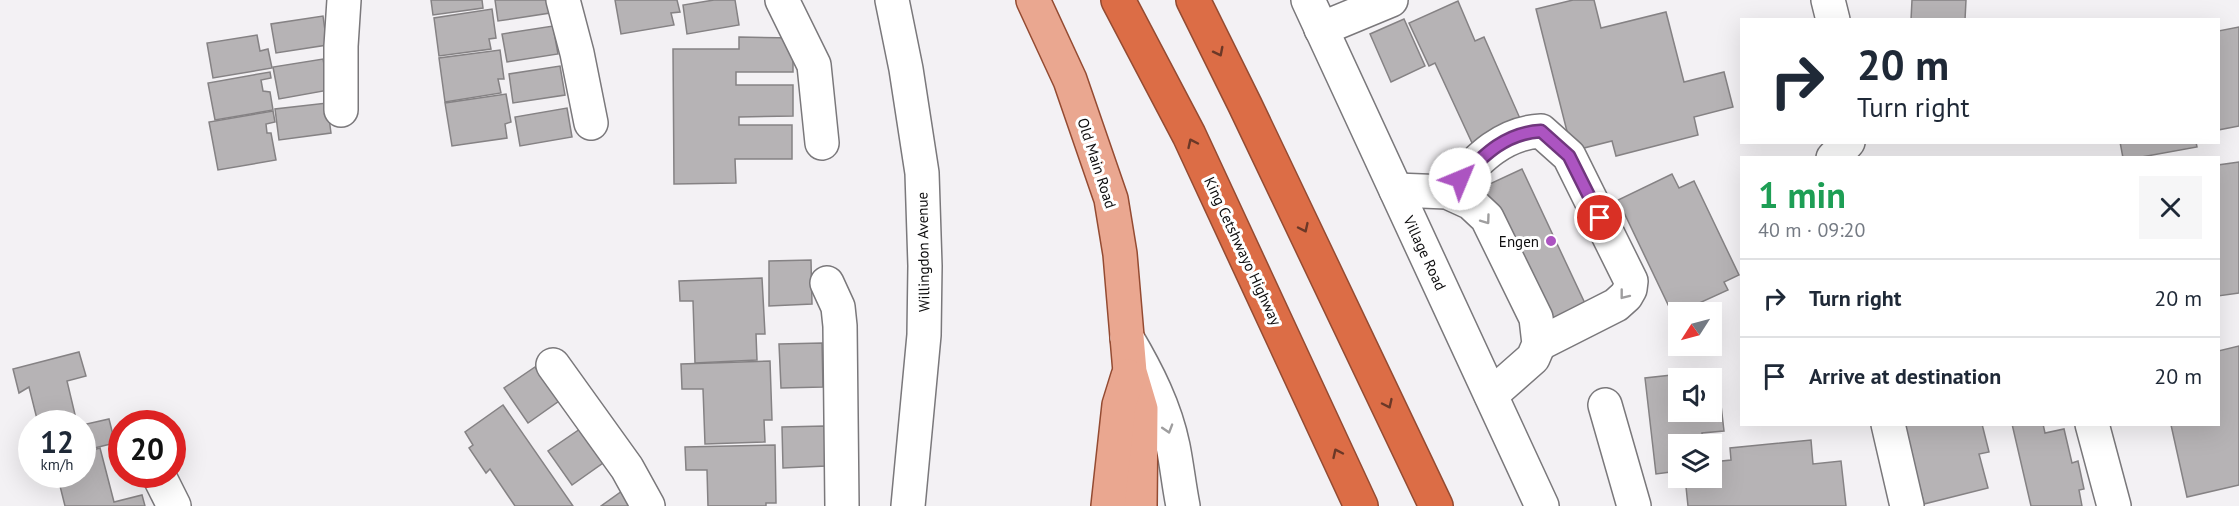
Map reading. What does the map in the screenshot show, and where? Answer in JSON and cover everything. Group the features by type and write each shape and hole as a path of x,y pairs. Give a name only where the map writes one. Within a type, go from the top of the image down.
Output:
{"highway":[{"name":"King Cetshwayo Highway","path":"1118,0 1189,135 1362,506"},
{"path":"1192,0 1245,105 1436,506"}],"main road":[{"name":"Old Main Road","path":"1033,0 1070,80 1111,199 1120,254 1130,372 1141,409 1140,506"},
{"name":"Old Main Road","path":"1108,506 1119,405 1130,372"}],"street":[{"path":"341,110 344,0"},
{"path":"563,0 577,53 591,123"},
{"path":"782,0 814,65 822,143"},
{"name":"Willingdon Avenue","path":"892,0 906,69 921,173 925,266 924,335 908,506"},
{"path":"1315,14 1391,0"},
{"path":"1828,0 1832,18"},
{"name":"Village Road","path":"1315,14 1542,506"},
{"path":"1447,192 1487,151 1509,138 1527,132 1541,131 1569,156 1631,280 1630,289 1616,305 1539,345"},
{"path":"1835,156 1846,144"},
{"path":"1396,190 1447,192 1471,203 1487,218 1536,318 1539,345 1533,358 1491,395"},
{"path":"827,283 838,307 840,326 842,506"},
{"path":"1127,338 1148,375 1163,410 1173,444 1183,506"},
{"path":"553,365 627,468 648,506"},
{"path":"1605,405 1634,506"},
{"path":"1888,426 1907,506"},
{"path":"2093,426 2114,506"},
{"path":"165,488 174,506"}],"building":[{"path":"431,0 482,0 483,8 433,15"},
{"path":"495,0 548,0 550,13 498,21"},
{"path":"615,0 677,0 680,12 671,13 674,25 621,34"},
{"path":"714,0 735,0 739,25 687,34 683,5"},
{"path":"1573,0 1594,0 1601,28 1666,12 1684,82 1724,72 1733,107 1694,117 1698,135 1616,156 1612,141 1572,151 1536,9"},
{"path":"1912,0 1966,0 1965,18 1911,18"},
{"path":"1458,1 1475,41 1484,37 1522,123 1473,145 1435,63 1429,66 1409,23"},
{"path":"492,9 496,38 489,39 491,49 439,56 434,18"},
{"path":"323,16 327,45 276,53 271,24"},
{"path":"1404,19 1425,66 1391,82 1370,34"},
{"path":"553,26 558,54 507,62 502,34"},
{"path":"2239,27 2239,126 2220,130 2220,31"},
{"path":"257,35 260,51 268,49 272,68 213,78 207,43"},
{"path":"739,37 793,38 793,72 736,72 736,85 793,85 793,116 739,117 739,125 792,125 792,159 735,159 736,183 674,184 673,49 739,49"},
{"path":"500,50 504,79 498,79 501,93 445,102 439,58"},
{"path":"323,59 329,90 279,99 273,67"},
{"path":"560,66 565,95 513,103 509,74"},
{"path":"270,72 271,78 261,80 263,91 270,92 273,110 215,120 208,83"},
{"path":"506,94 511,122 505,124 507,138 452,146 445,103"},
{"path":"327,103 331,133 279,140 275,109"},
{"path":"567,108 572,137 520,146 515,117"},
{"path":"273,111 275,122 266,124 267,133 271,133 276,160 218,170 209,122"},
{"path":"2120,144 2196,144 2197,147 2147,156 2123,156"},
{"path":"2239,162 2239,293 2220,296 2220,165"},
{"path":"1522,169 1589,312 1550,331 1483,187"},
{"path":"1672,174 1679,188 1694,181 1739,275 1724,282 1728,290 1702,302 1668,302 1668,305 1618,200"},
{"path":"811,260 812,304 769,306 769,261"},
{"path":"762,278 765,334 756,334 757,360 695,363 693,301 680,301 679,281"},
{"path":"822,343 823,387 781,388 779,344"},
{"path":"2239,346 2239,485 2187,497 2171,426 2220,426 2220,351"},
{"path":"79,352 86,376 67,381 74,410 35,410 29,387 19,393 13,369"},
{"path":"770,361 772,420 764,420 765,442 705,444 703,389 682,389 681,364"},
{"path":"535,367 559,401 528,423 504,388"},
{"path":"1668,375 1668,422 1722,422 1722,414 1724,431 1702,434 1668,434 1668,472 1656,474 1645,378"},
{"path":"503,405 573,506 515,506 490,469 486,473 469,448 473,445 465,432"},
{"path":"108,419 108,445 96,448 96,422"},
{"path":"824,426 826,466 783,468 782,427"},
{"path":"1896,426 1982,426 1989,452 1979,454 1988,488 1924,504 1916,472"},
{"path":"2012,426 2043,426 2045,433 2064,429 2072,463 2078,461 2084,489 2079,490 2082,506 2031,506"},
{"path":"580,429 603,463 572,485 548,451"},
{"path":"1811,440 1813,464 1841,461 1846,506 1688,506 1686,488 1722,488 1722,461 1731,460 1730,448"},
{"path":"775,445 776,503 766,503 766,506 708,506 707,470 686,470 685,447"},
{"path":"100,448 108,488 110,488 114,502 142,495 145,506 65,506 60,488 96,488 96,449"},
{"path":"622,491 632,506 601,506"}],"place":[{"name":"Engen","path":"1551,241"}],"route":[{"path":"1460,179 1487,151 1509,138 1527,132 1541,131 1569,156 1600,218"}]}
